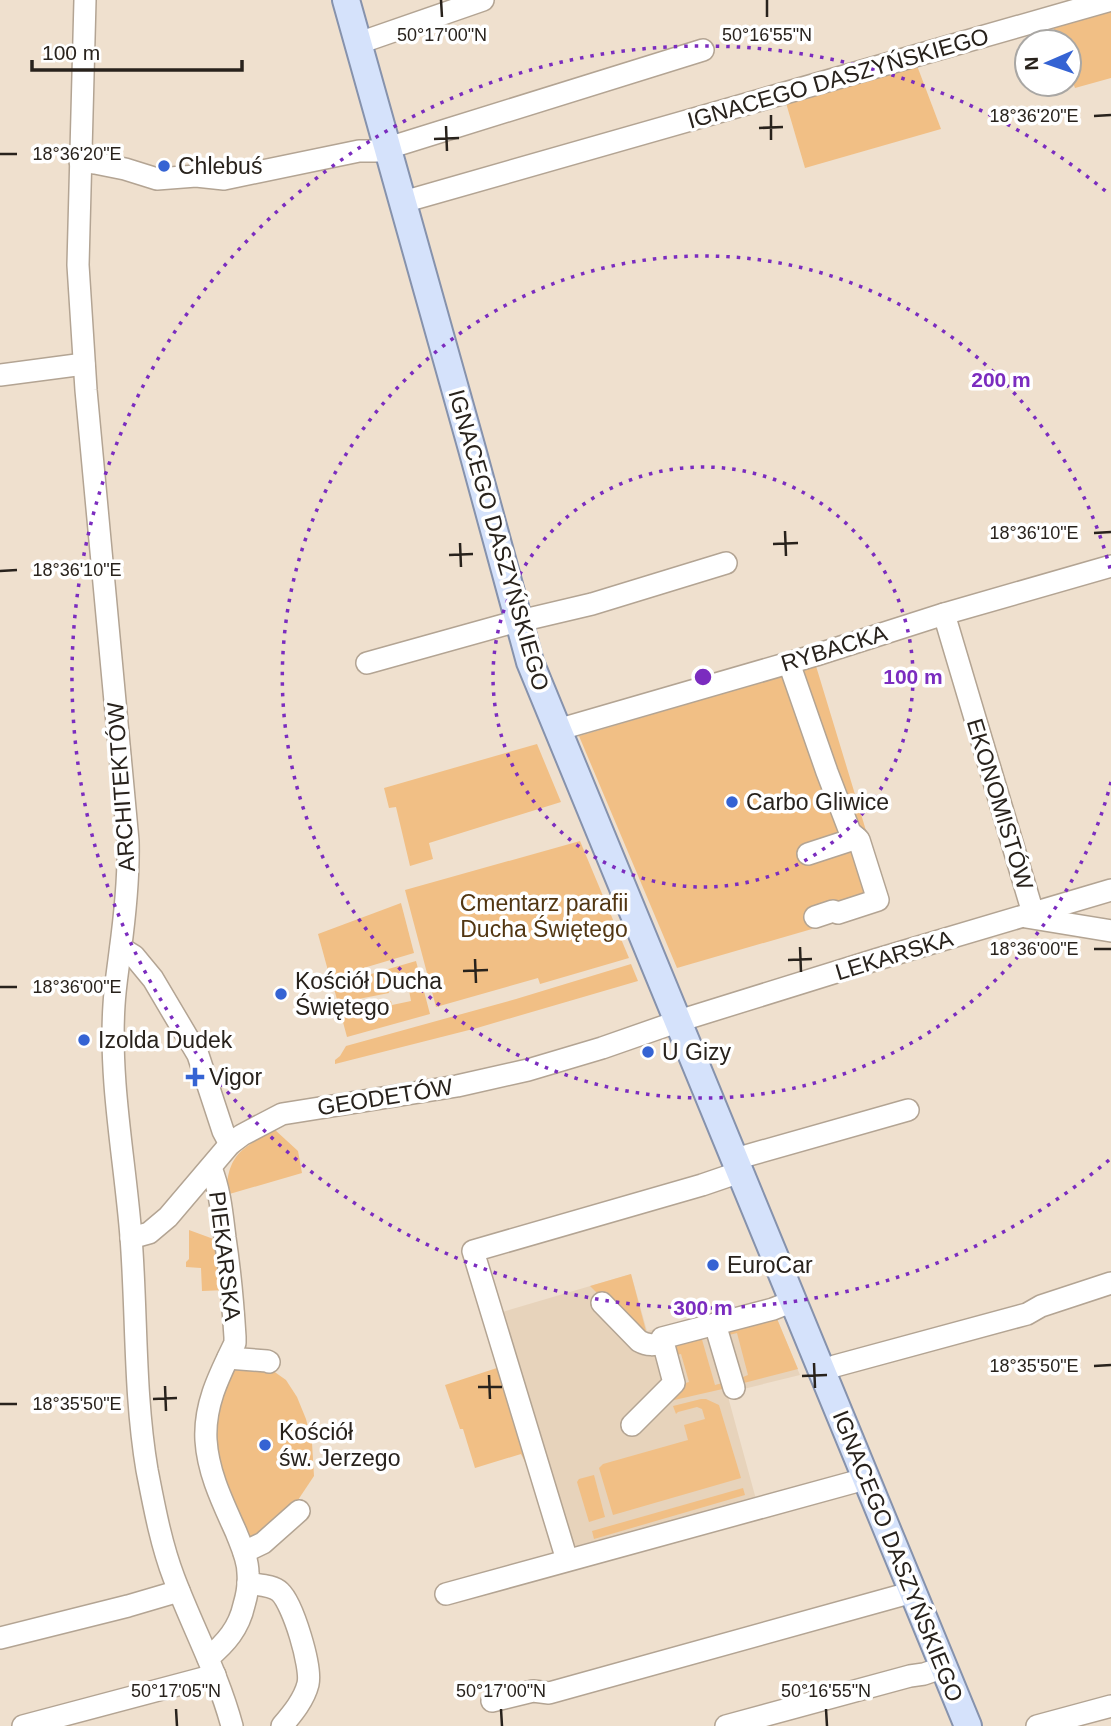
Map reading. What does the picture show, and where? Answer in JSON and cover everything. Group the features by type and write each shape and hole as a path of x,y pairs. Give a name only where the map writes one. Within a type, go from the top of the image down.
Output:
{"main road":[{"name":"IGNACEGO DASZYŃSKIEGO","path":"346,0 530,662 968,1726"}],"street":[{"name":"ARCHITEKTÓW","path":"85,0 78,265 84,364 128,841 127,887 114,1004 113,1041 131,1238 137,1380 147,1468 161,1536 179,1591 212,1666 232,1726"},
{"path":"359,43 483,0"},
{"name":"IGNACEGO DASZYŃSKIEGO","path":"403,202 1111,0"},
{"path":"80,161 125,169 157,179 196,176 225,178 359,151 388,148 703,50"},
{"path":"0,375 84,364"},
{"path":"367,663 592,604 726,564"},
{"name":"RYBACKA","path":"557,730 1111,566"},
{"name":"EKONOMISTÓW","path":"944,614 1027,915"},
{"path":"789,663 850,832 859,840 878,900 838,913 833,911 815,917"},
{"path":"808,854 857,838"},
{"name":"LEKARSKA","path":"678,1022 1111,890"},
{"path":"1027,915 1111,931"},
{"path":"121,948 134,956 153,979 198,1055 223,1132 230,1144"},
{"name":"GEODETÓW","path":"131,1238 149,1233 168,1217 230,1144 282,1114 457,1086 517,1073 678,1022"},
{"path":"567,1560 545,1478 473,1251 702,1185 737,1166 908,1110"},
{"name":"PIEKARSKA","path":"211,1168 218,1190 232,1288 235,1343 211,1396 206,1441 217,1488 245,1556 248,1570 242,1615 212,1666"},
{"path":"822,1372 835,1366 1027,1314 1041,1306 1111,1283"},
{"path":"632,1425 674,1383 662,1338 793,1301"},
{"path":"601,1303 639,1341 653,1345 664,1343"},
{"path":"715,1324 734,1388"},
{"path":"228,1358 269,1362"},
{"path":"446,1594 866,1477"},
{"path":"245,1556 299,1511"},
{"path":"245,1556 268,1555"},
{"path":"248,1583 276,1589 283,1595 308,1665 308,1684 303,1698 282,1726"},
{"path":"0,1638 179,1591"},
{"path":"492,1701 533,1691 549,1693 913,1592"},
{"path":"23,1726 212,1666"},
{"path":"726,1726 944,1667"},
{"path":"1037,1726 1111,1706"}],"shaded area":[{"path":"631,1274 647,1331 769,1299 800,1375 727,1393 757,1503 577,1551 569,1543 499,1313"}],"green space":[{"path":"1111,8 1111,78 1083,86 1083,28 1053,28 1052,24"},
{"path":"916,63 941,129 805,168 786,103"},
{"name":"Carbo Gliwice","path":"816,666 888,903 811,926 812,929 677,968 579,736"},
{"path":"537,744 561,802 429,843 433,859 410,866 396,807 389,808 384,788"},
{"name":"Cmentarz parafii Ducha Świętego","path":"580,841 629,958 540,984 538,978 436,1007 405,890"},
{"path":"401,903 414,953 330,978 318,934"},
{"path":"416,961 430,1014 347,1037 340,1011 391,1001 392,1005 411,1001 408,985 388,989 389,993 338,1003 333,985"},
{"path":"631,964 638,981 477,1028 335,1064 346,1046"},
{"path":"274,1129 298,1151 302,1173 226,1195 230,1170 238,1154"},
{"path":"189,1230 219,1241 227,1290 202,1291 201,1268 186,1267 189,1259"},
{"path":"631,1274 646,1331 637,1333 590,1286"},
{"path":"775,1314 798,1369 740,1384 738,1379 748,1375 737,1333 725,1336 725,1328"},
{"path":"701,1336 715,1385 726,1382 727,1388 670,1401 679,1385 689,1382 681,1354 672,1356 673,1342"},
{"path":"234,1362 269,1368 286,1380 297,1397 312,1443 314,1476 294,1506 285,1518 247,1540 227,1500 212,1424"},
{"path":"503,1366 529,1460 525,1462 521,1454 475,1468 445,1385"},
{"path":"701,1399 719,1405 741,1478 613,1515 599,1468 603,1464 688,1440 684,1425 705,1419 702,1409 697,1407 676,1414 673,1406"},
{"path":"594,1475 605,1517 589,1522 577,1482"},
{"path":"743,1488 745,1495 594,1539 592,1531"}],"place":[{"name":"Chlebuś","path":"164,166"},
{"name":"Carbo Gliwice","path":"732,802"},
{"name":"Kościół Ducha Świętego","path":"281,994"},
{"name":"Izolda Dudek","path":"84,1040"},
{"name":"U Gizy","path":"648,1052"},
{"name":"Vigor","path":"195,1077"},
{"name":"EuroCar","path":"713,1265"},
{"name":"Kościół św. Jerzego","path":"265,1445"}]}
